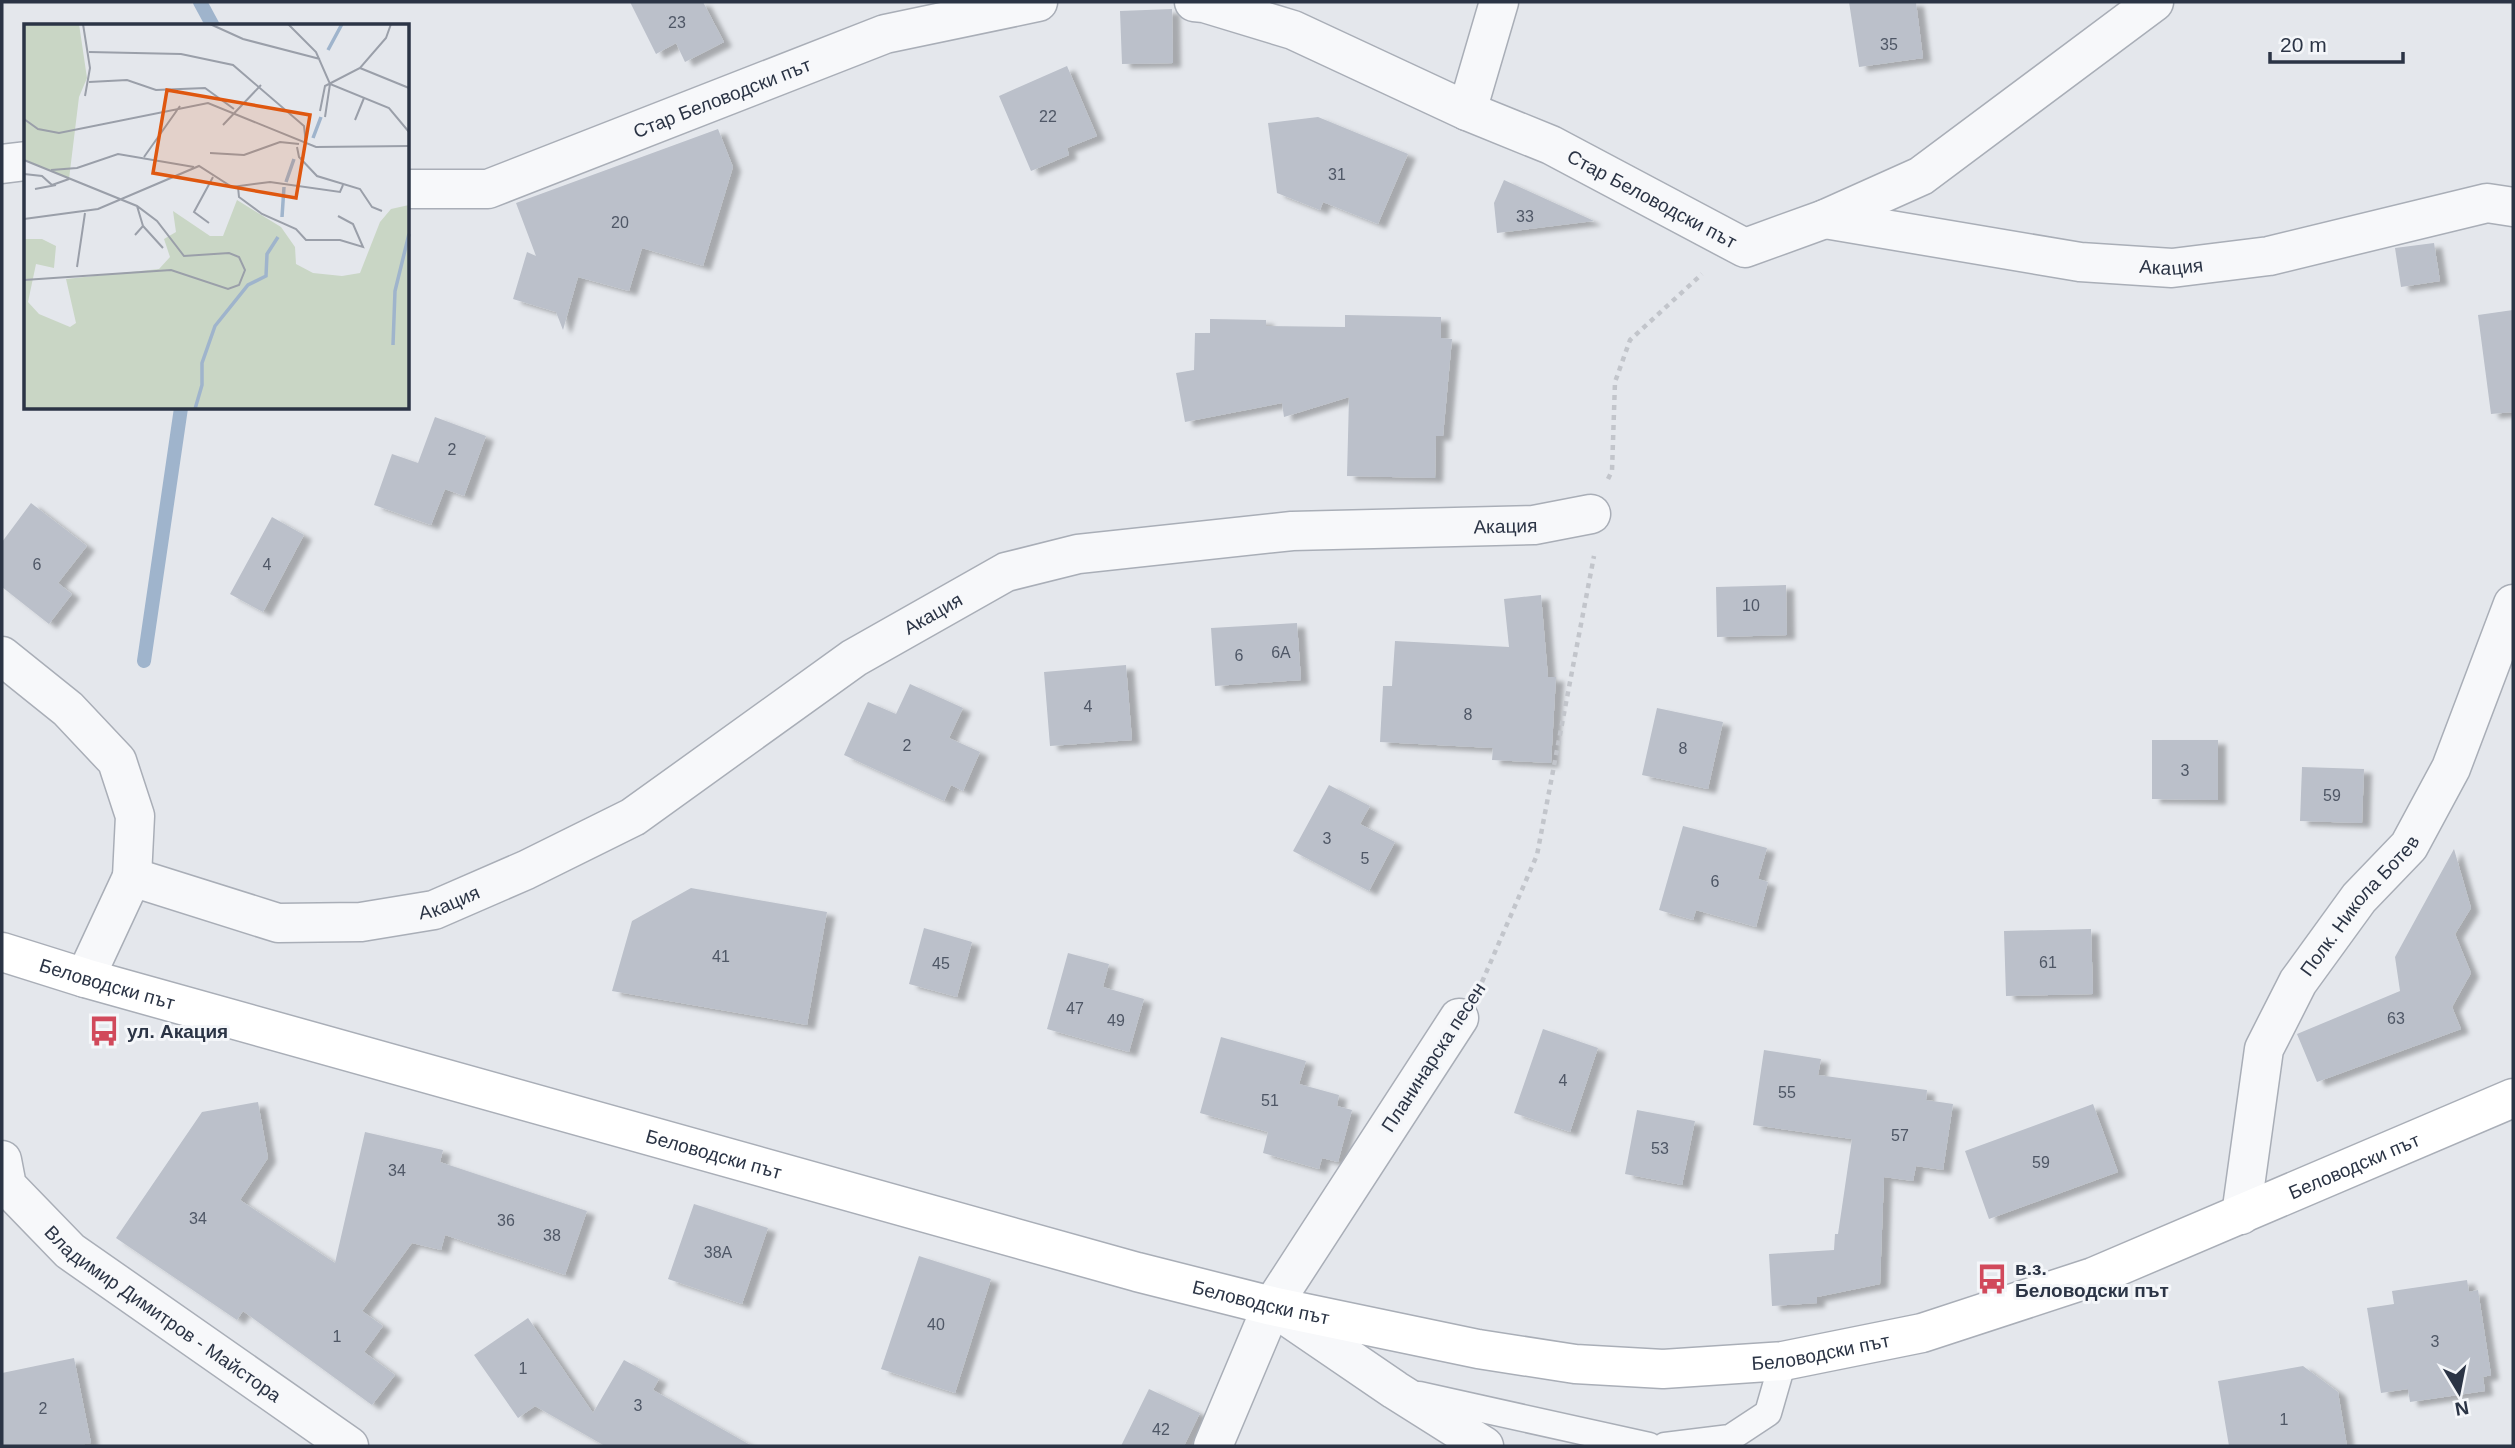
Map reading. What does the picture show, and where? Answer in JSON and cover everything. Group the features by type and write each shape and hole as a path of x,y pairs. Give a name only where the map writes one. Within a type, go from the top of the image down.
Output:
{"street":[{"name":"Стар Беловодски път","path":"410,189 488,189 885,34 1027,2"},
{"name":"Стар Беловодски път","path":"1194,2 1293,30 1467,111 1550,145 1745,248 1825,219 1921,176 2154,2"},
{"path":"1467,111 1499,2"},
{"path":"2,164 24,161"},
{"name":"Акация","path":"1825,219 2067,260 2172,268 2269,256 2487,203 2513,207"},
{"name":"Акация","path":"132,877 278,923 361,922 434,909 526,870 633,817 854,658 1006,572 1078,554 1292,531 1534,525 1591,514"},
{"name":"Полк. Никола Ботев","path":"2241,1215 2264,1049 2298,982 2360,898 2409,846 2451,768 2513,604"},
{"path":"2,656 68,709 117,761 135,816 132,877 85,978"},
{"name":"Беловодски път","path":"2,952 85,978 1137,1272 1272,1306 1478,1349 1575,1364 1663,1369 1783,1361 1922,1334 2093,1277 2513,1098"},
{"name":"Планинарска песен","path":"1213,1446 1272,1306 1459,1018"},
{"name":"Владимир Димитров - Майстора","path":"2,1160 7,1186 70,1251 349,1446"},
{"path":"1272,1306 1395,1390 1484,1446"}],"lane":[{"path":"1665,1446 1730,1438 1768,1413 1783,1361"},
{"path":"1395,1390 1649,1446"}],"path":[{"path":"1591,514 1612,471 1615,382 1630,340 1699,275 1745,248"},
{"name":"Планинарска песен","path":"1459,1018 1480,985 1537,855 1594,557 1591,514"}],"building":[{"path":"630,2 703,2 724,42 685,62 676,43 656,54"},
{"path":"1849,2 1916,2 1923,58 1859,67"},
{"path":"1172,9 1173,63 1122,64 1120,11"},
{"path":"1067,66 1097,136 1067,148 1069,155 1031,171 999,96"},
{"path":"1318,117 1408,154 1378,224 1323,202 1320,210 1277,193 1268,123"},
{"path":"718,129 733,167 703,266 642,248 629,291 578,277 563,330 556,312 513,299 527,252 536,256 516,203"},
{"path":"1504,180 1594,221 1497,233 1494,203"},
{"path":"2434,243 2440,281 2401,287 2395,248"},
{"path":"2513,310 2513,412 2491,414 2478,315"},
{"path":"1345,315 1441,317 1441,338 1452,339 1443,436 1436,436 1435,478 1347,476 1349,397 1284,417 1282,403 1185,422 1176,373 1194,370 1195,333 1210,333 1210,319 1266,320 1266,326 1345,327"},
{"path":"435,417 486,436 464,496 445,489 431,525 374,505 392,454 418,463"},
{"path":"31,503 87,546 58,583 72,594 49,624 2,587 2,542"},
{"path":"272,517 304,535 263,612 230,594"},
{"path":"1786,585 1787,635 1717,637 1716,587"},
{"path":"1541,595 1548,677 1556,677 1551,763 1492,760 1493,748 1380,742 1383,686 1392,686 1395,641 1509,647 1504,599"},
{"path":"1297,623 1301,680 1215,686 1211,628"},
{"path":"1126,665 1132,740 1050,746 1044,672"},
{"path":"910,684 963,708 949,738 980,752 963,791 951,785 944,801 844,755 868,702 896,714"},
{"path":"1657,708 1723,722 1708,789 1642,775"},
{"path":"2152,740 2218,740 2218,800 2152,799"},
{"path":"2302,767 2364,769 2362,823 2300,821"},
{"path":"1329,785 1370,806 1360,824 1395,842 1369,891 1293,851"},
{"path":"1683,826 1767,848 1758,879 1768,882 1756,927 1696,910 1693,920 1659,910"},
{"path":"2454,849 2471,908 2455,934 2471,973 2452,1007 2461,1029 2317,1082 2297,1034 2400,991 2395,957"},
{"path":"691,888 827,912 807,1025 612,991 632,921"},
{"path":"924,928 972,942 957,997 909,984"},
{"path":"2091,929 2093,994 2006,996 2004,931"},
{"path":"1068,953 1109,964 1103,987 1144,999 1129,1052 1047,1029"},
{"path":"1543,1029 1598,1048 1570,1132 1514,1113"},
{"path":"1221,1037 1306,1061 1299,1084 1339,1095 1337,1106 1352,1110 1338,1162 1322,1158 1319,1169 1263,1153 1268,1132 1200,1113"},
{"path":"1764,1050 1821,1059 1818,1075 1927,1090 1926,1100 1953,1104 1943,1170 1916,1166 1913,1181 1884,1177 1880,1284 1817,1297 1817,1303 1772,1306 1769,1254 1834,1250 1852,1139 1753,1125"},
{"path":"258,1102 268,1158 240,1200 335,1263 365,1132 443,1150 440,1162 587,1211 565,1275 445,1235 441,1250 412,1243 362,1311 383,1326 364,1352 395,1375 372,1405 243,1311 237,1320 116,1238 202,1112"},
{"path":"2093,1104 2118,1172 1989,1219 1965,1151"},
{"path":"1637,1110 1695,1121 1682,1185 1625,1174"},
{"path":"694,1204 768,1228 742,1304 668,1279"},
{"path":"919,1256 991,1279 955,1393 881,1369"},
{"path":"2467,1280 2469,1292 2478,1290 2491,1375 2483,1377 2485,1391 2410,1402 2408,1389 2381,1393 2367,1308 2394,1304 2392,1291"},
{"path":"528,1318 593,1413 624,1360 659,1379 653,1390 752,1446 605,1446 535,1406 518,1418 474,1355"},
{"path":"74,1358 91,1443 73,1446 2,1446 2,1373"},
{"path":"2303,1366 2338,1392 2347,1446 2229,1446 2218,1381"},
{"path":"1149,1389 1200,1413 1184,1446 1121,1446"}],"waterway":[{"path":"200,2 212,24"},
{"path":"144,661 181,410"}],"place":[{"name":"ул. Акация","path":"104,1031"},
{"name":"в.з. Беловодски път","path":"1992,1279"}]}
